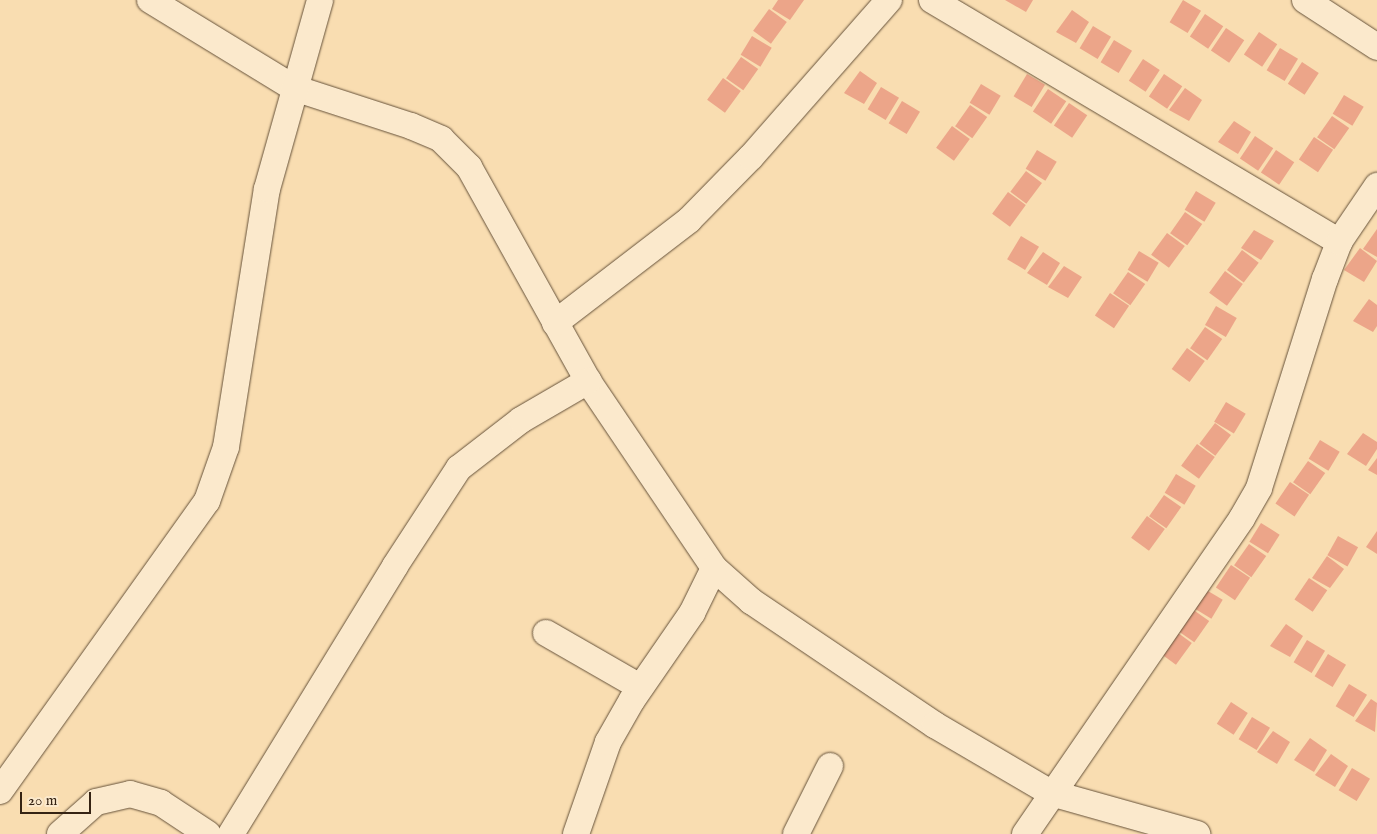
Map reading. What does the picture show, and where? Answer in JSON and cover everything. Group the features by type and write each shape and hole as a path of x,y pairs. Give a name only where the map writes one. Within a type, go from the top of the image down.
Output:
{"street":[{"path":"150,0 294,88 411,126 441,140 469,167 588,381 714,568 751,601 935,725 1050,793 1196,834"},
{"path":"556,323 689,220 751,157 889,0"},
{"path":"932,0 1339,242"},
{"path":"0,791 208,501 226,447 266,189 319,1"},
{"path":"1315,3 1377,47"},
{"path":"1024,834 1050,793 1242,518 1259,488 1339,242 1377,186"},
{"path":"231,834 395,566 460,468 521,420 588,381"},
{"path":"576,834 608,742 640,687 692,613 714,568"},
{"path":"546,633 640,687"},
{"path":"796,834 830,766"},
{"path":"60,834 96,802 130,794 161,803 208,834"}],"building":[{"path":"778,0 804,0 790,20 772,9"},
{"path":"1005,0 1033,0 1026,12"},
{"path":"1183,0 1201,11 1188,33 1170,22"},
{"path":"769,9 787,22 771,44 753,31"},
{"path":"1072,10 1089,22 1076,43 1056,32"},
{"path":"1205,14 1223,26 1208,49 1190,36"},
{"path":"1093,26 1111,37 1098,59 1080,48"},
{"path":"1226,28 1244,40 1229,63 1211,50"},
{"path":"1259,32 1277,44 1262,67 1244,54"},
{"path":"752,36 772,48 760,67 741,55"},
{"path":"1114,40 1132,51 1119,73 1101,62"},
{"path":"1280,48 1298,59 1285,81 1267,70"},
{"path":"741,57 758,69 743,90 726,78"},
{"path":"1143,59 1160,70 1146,92 1129,81"},
{"path":"1302,62 1319,73 1305,95 1288,84"},
{"path":"860,71 877,83 864,104 844,93"},
{"path":"1027,74 1045,85 1032,107 1014,96"},
{"path":"1164,74 1182,86 1167,109 1149,96"},
{"path":"723,78 741,91 725,113 707,100"},
{"path":"981,84 1001,96 989,115 970,103"},
{"path":"881,87 899,98 886,120 868,109"},
{"path":"1185,88 1202,100 1189,121 1169,110"},
{"path":"1048,89 1066,101 1051,124 1033,111"},
{"path":"1344,95 1364,107 1352,126 1333,114"},
{"path":"902,101 920,112 907,134 889,123"},
{"path":"1069,103 1087,115 1072,138 1054,125"},
{"path":"970,105 987,117 972,138 955,126"},
{"path":"1332,116 1349,128 1334,149 1317,137"},
{"path":"1234,121 1251,132 1238,154 1218,142"},
{"path":"952,126 970,139 954,161 936,148"},
{"path":"1255,136 1273,148 1258,171 1240,158"},
{"path":"1314,137 1333,150 1318,172 1299,159"},
{"path":"1037,150 1057,162 1045,181 1026,169"},
{"path":"1276,150 1294,162 1279,185 1261,172"},
{"path":"1026,171 1042,183 1026,204 1010,192"},
{"path":"1196,191 1216,203 1204,222 1185,210"},
{"path":"1008,192 1026,205 1010,227 992,214"},
{"path":"1185,212 1202,224 1187,245 1170,233"},
{"path":"1377,229 1377,257 1363,249"},
{"path":"1254,230 1274,241 1261,260 1241,248"},
{"path":"1167,233 1185,246 1169,268 1151,255"},
{"path":"1021,236 1039,247 1025,270 1007,259"},
{"path":"1360,248 1377,261 1364,282 1344,270"},
{"path":"1242,250 1259,263 1244,283 1227,270"},
{"path":"1139,251 1159,263 1147,282 1128,270"},
{"path":"1043,252 1060,263 1047,285 1027,273"},
{"path":"1064,266 1082,277 1068,298 1048,287"},
{"path":"1225,271 1243,284 1227,306 1209,293"},
{"path":"1128,272 1145,284 1130,305 1113,293"},
{"path":"1110,293 1129,306 1114,328 1095,315"},
{"path":"1369,299 1377,305 1377,326 1373,332 1353,321"},
{"path":"1216,306 1237,318 1226,337 1205,325"},
{"path":"1205,327 1222,339 1207,360 1190,348"},
{"path":"1187,348 1205,361 1190,382 1172,369"},
{"path":"1226,402 1246,414 1234,434 1214,422"},
{"path":"1215,423 1231,435 1215,456 1199,444"},
{"path":"1363,433 1377,442 1377,449 1366,466 1347,454"},
{"path":"1320,440 1340,452 1328,471 1309,459"},
{"path":"1197,444 1215,457 1199,479 1181,466"},
{"path":"1377,458 1377,475 1368,470"},
{"path":"1308,461 1325,473 1310,494 1293,482"},
{"path":"1176,474 1196,486 1184,505 1165,493"},
{"path":"1290,482 1309,495 1295,516 1275,504"},
{"path":"1164,495 1181,507 1166,528 1149,516"},
{"path":"1147,516 1165,529 1149,551 1131,538"},
{"path":"1261,523 1280,535 1268,553 1249,542"},
{"path":"1377,531 1377,554 1366,547"},
{"path":"1338,536 1358,547 1347,566 1327,555"},
{"path":"1249,544 1266,556 1251,577 1234,565"},
{"path":"1327,556 1344,569 1330,588 1312,578"},
{"path":"1231,565 1250,578 1235,600 1216,587"},
{"path":"1309,578 1327,590 1313,612 1294,600"},
{"path":"1203,588 1223,600 1211,619 1192,607"},
{"path":"1192,609 1209,621 1194,642 1177,630"},
{"path":"1286,624 1303,636 1290,657 1270,646"},
{"path":"1174,630 1192,643 1176,665 1158,652"},
{"path":"1307,640 1325,651 1312,673 1294,662"},
{"path":"1328,654 1346,665 1333,687 1315,676"},
{"path":"1349,684 1367,695 1354,717 1336,706"},
{"path":"1371,699 1377,703 1375,732 1355,721"},
{"path":"1231,702 1248,713 1234,735 1217,724"},
{"path":"1252,717 1270,728 1257,750 1239,739"},
{"path":"1273,731 1290,742 1277,764 1257,752"},
{"path":"1310,738 1327,750 1314,772 1294,760"},
{"path":"1331,754 1348,766 1335,787 1315,775"},
{"path":"1352,768 1370,779 1357,801 1339,790"}]}
